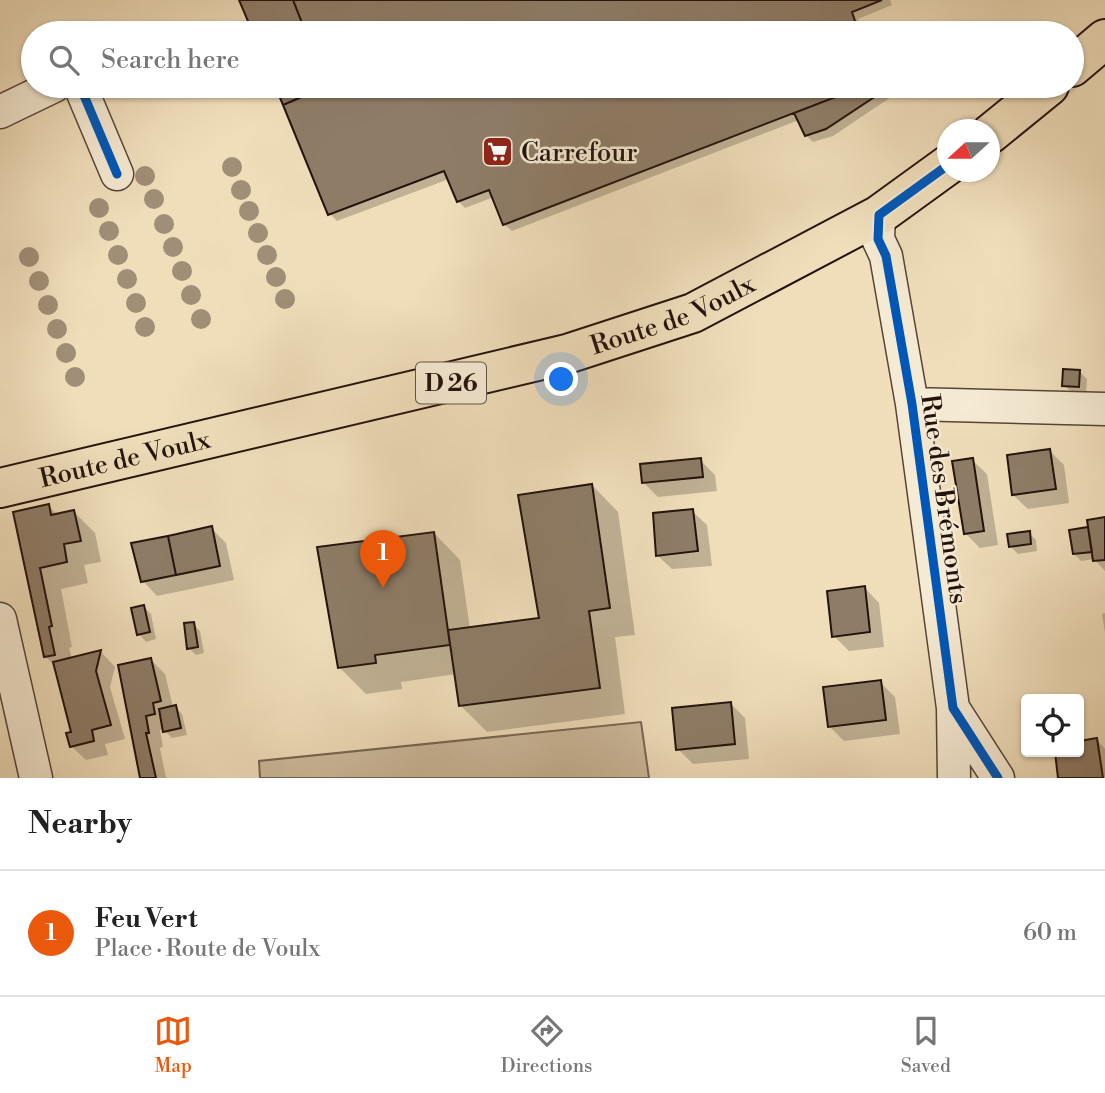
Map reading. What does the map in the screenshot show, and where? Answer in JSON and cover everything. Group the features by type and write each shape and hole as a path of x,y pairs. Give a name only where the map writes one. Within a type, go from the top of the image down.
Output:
{"main road":[{"path":"1084,57 1105,39"},
{"path":"1000,125 1034,98"},
{"name":"Route de Voulx","path":"0,488 568,355 693,313 879,215 937,172"}],"street":[{"path":"0,113 30,98"},
{"path":"85,98 117,174"},
{"name":"Rue des Brémonts","path":"879,215 878,239 886,256 912,404 953,708 998,778"},
{"path":"912,404 1105,409"},
{"path":"0,619 13,737 36,778"},
{"path":"953,708 954,778"}],"shaded area":[{"path":"641,722 649,778 260,778 259,761"}],"building":[{"path":"239,0 293,0 301,21 248,21"},
{"path":"293,0 882,0 852,12 855,21 301,21"},
{"path":"280,98 299,98 283,105"},
{"name":"Carrefour","path":"299,98 833,98 503,225 489,190 457,202 444,171 328,215 283,105"},
{"path":"833,98 873,98 826,129 805,136 794,113"},
{"path":"1063,369 1080,370 1079,387 1062,386"},
{"path":"1050,449 1056,489 1012,495 1007,455"},
{"path":"701,458 703,477 642,483 640,464"},
{"path":"973,458 984,531 964,534 952,461"},
{"path":"592,484 610,608 589,611 600,688 459,706 448,630 539,618 518,495"},
{"path":"49,504 51,515 74,510 81,541 64,544 67,562 40,568 55,655 44,657 13,512"},
{"path":"693,509 698,551 656,556 653,513"},
{"path":"1105,517 1105,560 1093,561 1087,520"},
{"path":"212,526 220,566 176,575 168,536"},
{"path":"1088,527 1092,552 1073,554 1069,530"},
{"path":"1030,531 1031,544 1009,547 1007,534"},
{"path":"434,532 450,645 375,655 376,663 338,668 317,547"},
{"path":"168,536 176,575 141,582 131,543"},
{"path":"865,586 870,632 832,637 827,591"},
{"path":"144,605 150,632 137,635 131,608"},
{"path":"194,622 198,647 187,649 184,623"},
{"path":"101,650 96,671 111,725 92,730 94,741 70,747 66,733 71,732 53,662"},
{"path":"151,658 161,701 153,703 155,714 146,716 149,733 146,733 156,778 140,778 118,665"},
{"path":"881,680 886,720 828,727 823,687"},
{"path":"731,702 735,744 676,750 672,708"},
{"path":"176,705 181,728 163,732 159,709"},
{"path":"1097,738 1103,778 1058,778 1056,757 1084,757 1084,740"}],"cycle path":[{"path":"85,98 117,174"},
{"path":"937,173 879,215 878,239 886,256 912,404 953,708 998,778"}],"place":[{"name":"Carrefour","path":"498,152"},
{"name":"Feu Vert","path":"383,588"}]}
